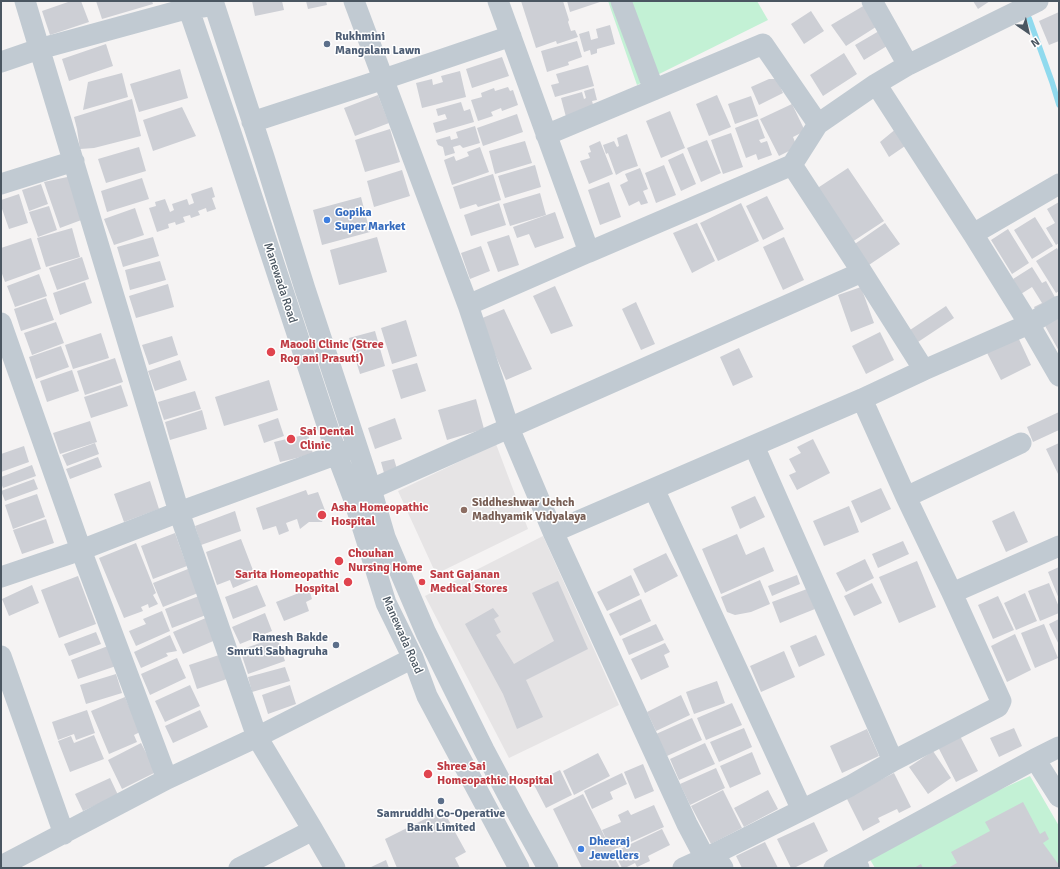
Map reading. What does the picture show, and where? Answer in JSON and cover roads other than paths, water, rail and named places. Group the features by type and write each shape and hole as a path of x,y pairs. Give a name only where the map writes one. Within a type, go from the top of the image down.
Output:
{"street":[{"path":"25,1 179,512 257,737 335,868"},
{"path":"354,1 468,305 509,428 553,532 687,824 714,860"},
{"path":"498,1 589,252"},
{"path":"621,1 654,90"},
{"path":"872,1 908,66"},
{"path":"468,305 792,165 818,124 876,84 908,66 1038,1"},
{"path":"1,62 187,4 214,4 357,447 362,493 385,537 426,634 484,750 548,868"},
{"name":"Manewada Road","path":"187,4 337,455 362,493 386,603 413,658 427,696 518,868"},
{"path":"252,122 510,36"},
{"path":"546,136 763,44 818,124"},
{"path":"876,84 973,234 1029,324 1059,376"},
{"path":"1,184 74,162"},
{"path":"792,165 924,370"},
{"path":"973,234 1059,184"},
{"path":"362,493 862,272"},
{"path":"553,532 862,399 1029,324 1059,306"},
{"path":"1,323 81,550 167,779"},
{"path":"683,868 714,860 802,810 998,707 1000,704 1001,701 862,399"},
{"path":"906,497 1021,443"},
{"path":"754,446 893,762"},
{"path":"1,577 81,550 179,512 357,447"},
{"path":"654,489 802,810"},
{"path":"952,593 1059,546"},
{"path":"1,656 64,834"},
{"path":"1,866 167,779 257,737 413,658"},
{"path":"834,868 856,863 1035,759 1059,747"},
{"path":"1035,759 1059,797"},
{"path":"239,868 312,830"}],"waterway":[{"path":"1029,18 1059,105"}],"place":[{"name":"Rukhmini Mangalam Lawn","path":"327,44"},
{"name":"Gopika Super Market","path":"327,220"},
{"name":"Maooli Clinic (Stree Rog ani Prasuti)","path":"271,352"},
{"name":"Sai Dental Clinic","path":"291,439"},
{"name":"Siddheshwar Uchch Madhyamik Vidyalaya","path":"464,510"},
{"name":"Asha Homeopathic Hospital","path":"322,515"},
{"name":"Chouhan Nursing Home","path":"339,561"},
{"name":"Sarita Homeopathic Hospital","path":"348,582"},
{"name":"Sant Gajanan Medical Stores","path":"422,582"},
{"name":"Ramesh Bakde Smruti Sabhagruha","path":"336,645"},
{"name":"Shree Sai Homeopathic Hospital","path":"428,774"},
{"name":"Samruddhi Co-Operative Bank Limited","path":"441,801"},
{"name":"Dheeraj Jewellers","path":"581,849"}]}
